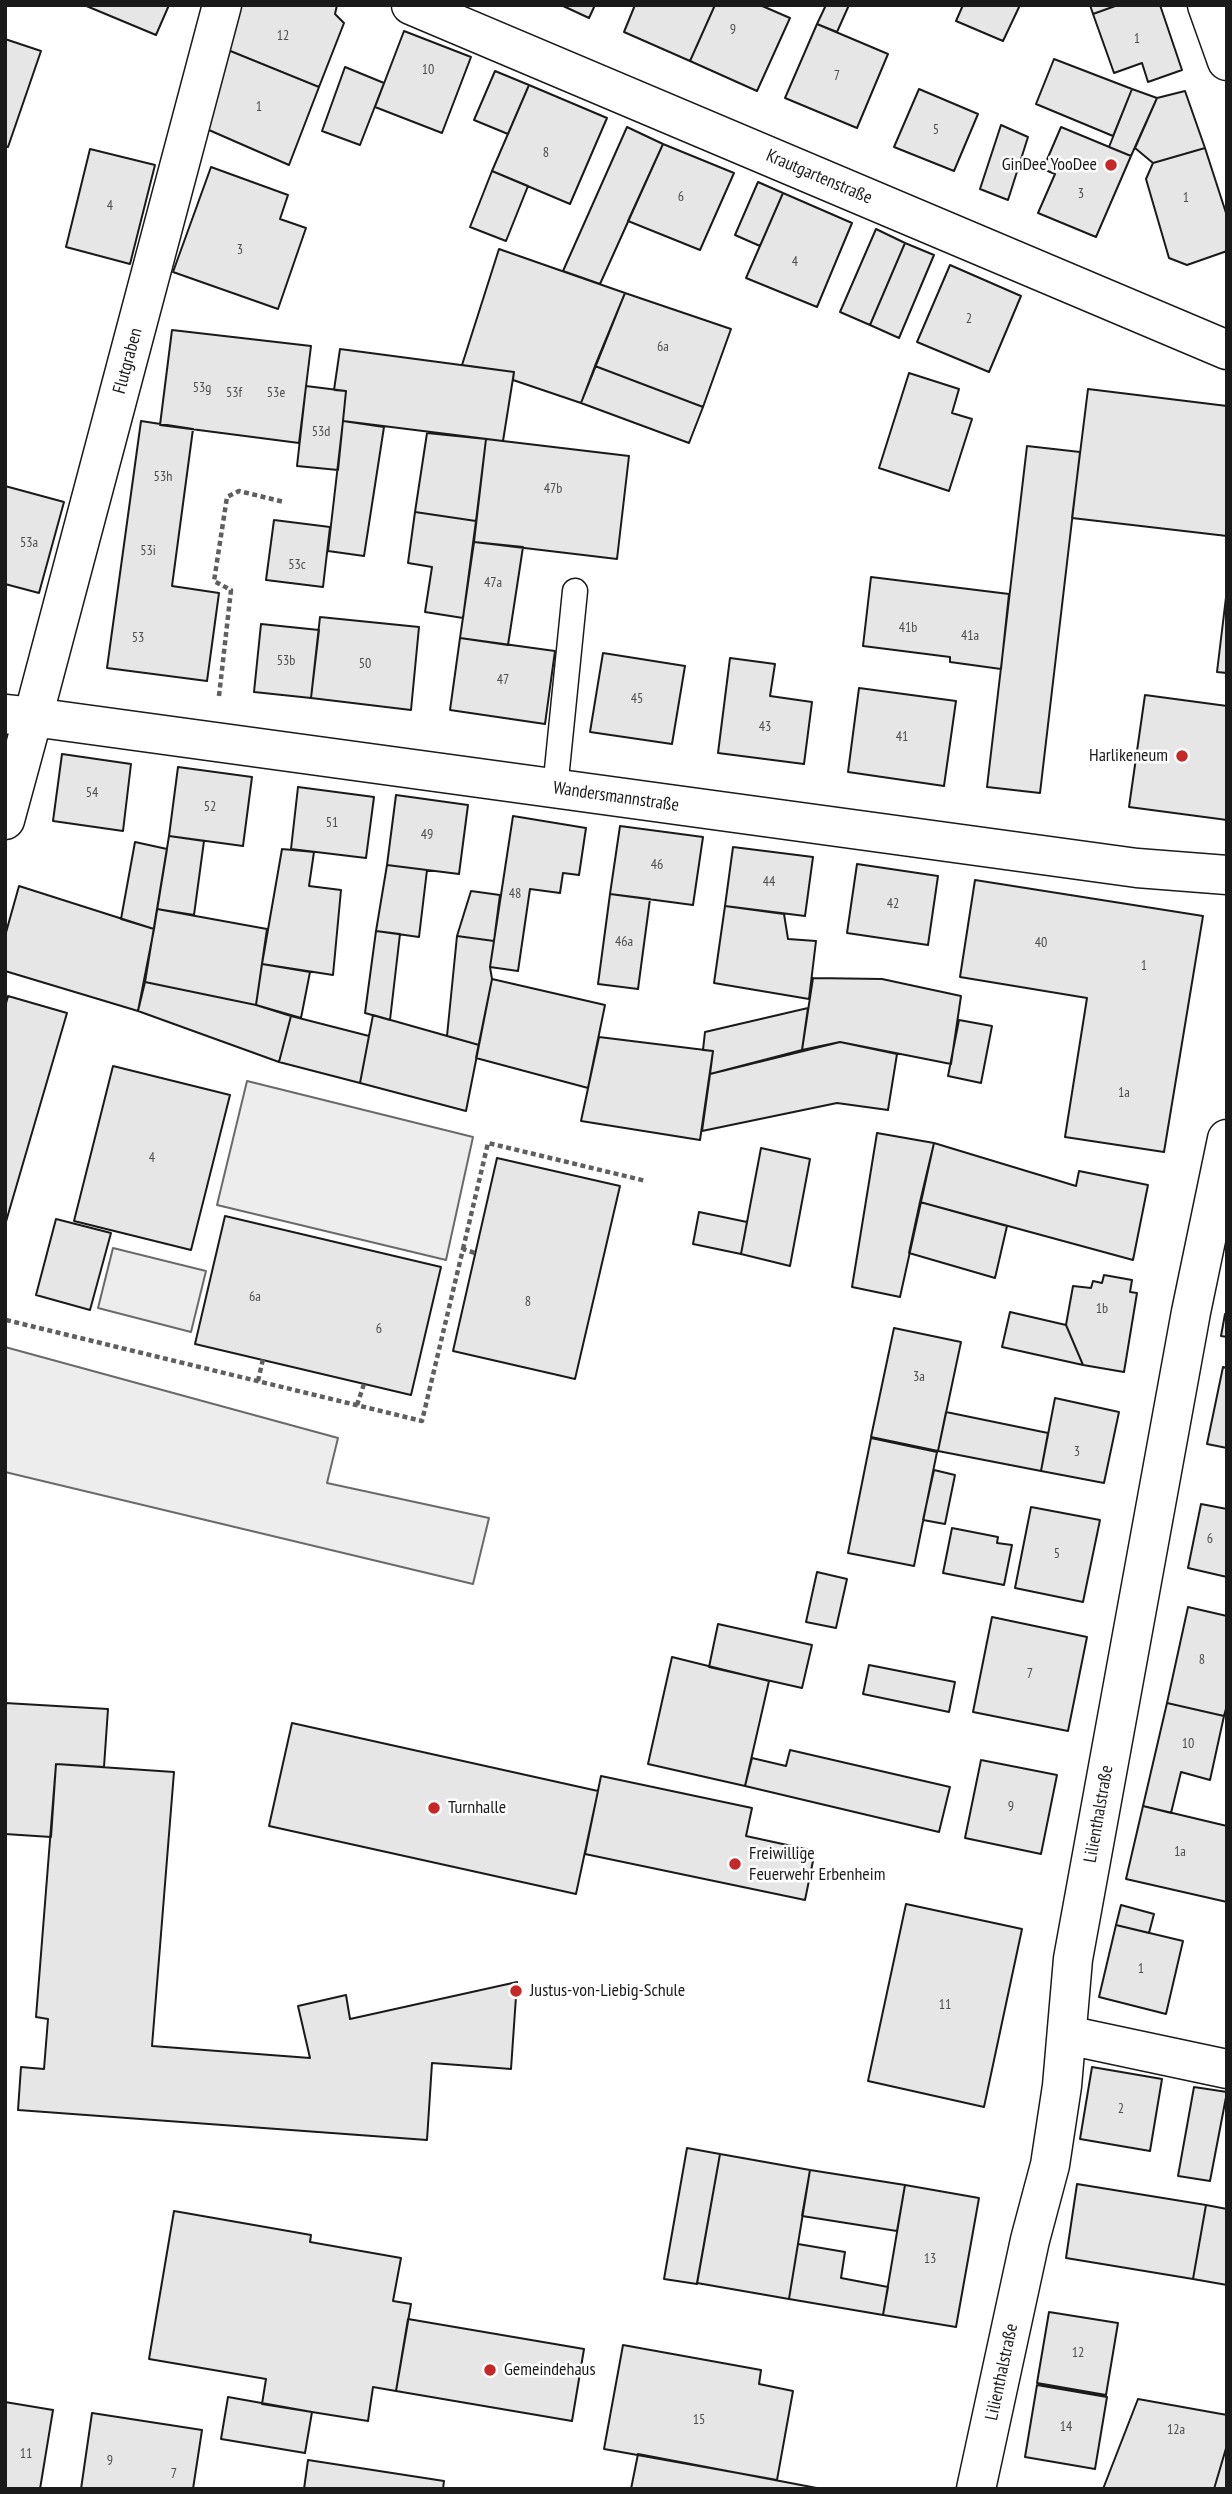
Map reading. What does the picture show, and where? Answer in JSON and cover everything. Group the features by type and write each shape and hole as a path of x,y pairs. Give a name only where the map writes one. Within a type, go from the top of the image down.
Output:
{"street":[{"name":"Flutgraben","path":"5,820 19,715 222,5"},
{"name":"Krautgartenstraße","path":"411,5 1227,350"},
{"path":"1208,5 1227,61"},
{"name":"Wandersmannstraße","path":"19,715 1137,868 1227,875"},
{"name":"Lilienthalstraße","path":"976,2489 1030,2240 1050,2165 1062,2086 1073,1959 1191,1312 1227,1139"},
{"path":"1067,2035 1227,2069"}],"lane":[{"path":"555,789 575,591"}],"path":[{"path":"213,742 231,590 214,581 227,497 239,491 284,502"},
{"path":"6,1320 422,1421 488,1143 646,1181"},
{"path":"463,1249 475,1253"},
{"path":"258,1381 263,1359"},
{"path":"357,1405 364,1384"}],"shaded area":[{"path":"247,1081 473,1137 446,1260 217,1205"},
{"path":"113,1248 206,1271 191,1332 98,1308"},
{"path":"5,1347 338,1438 327,1483 489,1518 473,1584 5,1472"}],"building":[{"path":"84,5 169,5 156,35"},
{"path":"238,5 337,5 335,14 344,23 319,87 223,48"},
{"path":"561,5 595,5 589,18"},
{"path":"635,5 715,5 690,61 624,32"},
{"path":"715,5 760,5 790,18 757,91 690,61"},
{"path":"826,5 849,5 837,32 817,24"},
{"path":"963,5 1020,5 1003,41 956,21"},
{"path":"1090,5 1118,5 1093,14"},
{"path":"1118,5 1160,5 1182,70 1148,82 1142,63 1114,73 1093,14"},
{"path":"817,24 888,54 857,128 785,98"},
{"path":"404,31 471,57 442,133 375,107"},
{"path":"5,39 41,51 8,147 5,146"},
{"path":"223,48 319,87 289,165 202,127"},
{"path":"1054,59 1132,89 1113,136 1036,104"},
{"path":"345,67 384,83 360,145 322,131"},
{"path":"495,71 529,85 508,134 474,120"},
{"path":"529,85 607,118 570,204 492,171"},
{"path":"919,89 978,114 954,171 894,147"},
{"path":"1132,89 1157,98 1131,156 1109,147"},
{"path":"1185,91 1205,148 1153,163 1135,148 1157,98"},
{"path":"1001,125 1028,137 1008,200 980,189"},
{"path":"627,127 663,144 600,284 563,271"},
{"path":"1061,127 1131,156 1096,237 1038,213 1055,174 1043,169"},
{"path":"663,144 734,173 700,250 628,221"},
{"path":"1205,148 1227,216 1227,251 1187,265 1169,258 1146,179 1153,163"},
{"path":"90,149 155,165 130,264 66,247"},
{"path":"211,167 288,195 280,219 306,228 278,309 173,272"},
{"path":"492,171 528,186 506,241 470,227"},
{"path":"758,182 783,193 760,246 735,235"},
{"path":"783,193 852,223 817,307 746,278"},
{"path":"876,229 905,243 870,325 840,312"},
{"path":"905,243 934,255 899,338 870,325"},
{"path":"499,249 625,293 581,403 513,380 514,372 462,365"},
{"path":"950,265 1021,296 989,372 917,342"},
{"path":"625,293 731,329 703,407 595,366"},
{"path":"172,330 311,346 299,443 160,425"},
{"path":"340,349 514,372 503,441 343,421 346,391 334,390"},
{"path":"595,366 703,407 689,443 581,403"},
{"path":"909,373 959,389 952,413 972,419 949,491 879,468"},
{"path":"306,386 346,391 338,470 297,466"},
{"path":"1088,389 1227,406 1227,536 1072,518"},
{"path":"141,421 193,429 172,586 219,593 207,681 107,668"},
{"path":"343,421 384,427 364,556 328,551"},
{"path":"427,433 486,439 476,521 415,512"},
{"path":"486,439 629,456 617,559 474,542"},
{"path":"1027,446 1080,452 1040,793 987,787"},
{"path":"5,486 64,502 39,593 5,584"},
{"path":"415,512 476,521 463,618 425,612 432,567 408,563"},
{"path":"274,520 330,527 323,587 266,580"},
{"path":"474,542 523,547 508,645 460,638"},
{"path":"871,577 1009,594 1001,669 950,662 950,657 863,646"},
{"path":"1227,589 1227,673 1217,672"},
{"path":"320,617 419,627 411,710 311,698"},
{"path":"261,624 319,630 311,698 254,692"},
{"path":"460,638 555,651 545,724 450,710"},
{"path":"603,653 685,666 672,744 590,732"},
{"path":"730,658 775,664 770,696 812,702 804,764 718,753"},
{"path":"859,688 956,701 944,786 848,772"},
{"name":"Harlikeneum","path":"1145,695 1227,706 1227,820 1129,807"},
{"path":"62,754 131,764 123,831 53,821"},
{"path":"178,767 252,777 243,846 169,836"},
{"path":"298,787 374,797 366,858 291,849"},
{"path":"396,795 468,805 459,874 387,865"},
{"path":"513,816 586,828 579,875 563,873 560,893 530,889 518,971 490,967"},
{"path":"620,826 703,837 693,905 610,894"},
{"path":"169,836 204,841 194,915 157,909"},
{"path":"135,842 167,849 154,929 121,919"},
{"path":"733,847 813,857 805,916 725,906"},
{"path":"282,849 314,852 309,886 341,890 333,975 262,964"},
{"path":"857,864 938,876 928,945 847,933"},
{"path":"387,865 427,870 419,937 376,931"},
{"path":"975,880 1203,916 1164,1152 1065,1137 1087,998 960,977"},
{"path":"19,886 154,929 138,1011 5,971 5,936"},
{"path":"471,891 500,895 494,941 457,936"},
{"path":"610,894 650,899 638,989 598,984"},
{"path":"725,906 784,914 788,939 816,941 809,999 714,983"},
{"path":"157,909 267,929 256,1005 145,982"},
{"path":"376,931 400,934 390,1020 365,1013"},
{"path":"457,936 494,941 490,967 492,979 479,1045 447,1036"},
{"path":"262,964 310,972 301,1018 256,1005"},
{"path":"813,978 882,979 961,996 951,1064 840,1042 802,1050"},
{"path":"492,979 605,1005 588,1088 476,1058"},
{"path":"145,982 256,1005 291,1016 279,1062 138,1011"},
{"path":"8,996 67,1013 5,1225 5,1007"},
{"path":"808,1008 802,1050 710,1074 713,1051 703,1050 705,1032"},
{"path":"373,1015 479,1045 466,1111 360,1083"},
{"path":"291,1016 369,1036 360,1083 279,1062"},
{"path":"959,1020 992,1026 981,1083 948,1076"},
{"path":"599,1037 713,1051 700,1140 581,1121"},
{"path":"840,1042 897,1054 888,1110 837,1103 702,1131 710,1074"},
{"path":"113,1066 230,1095 191,1250 74,1221"},
{"path":"877,1133 934,1143 900,1297 852,1287"},
{"path":"934,1143 1076,1186 1079,1171 1148,1185 1133,1260 920,1202"},
{"path":"761,1148 810,1159 790,1266 741,1254"},
{"path":"497,1158 620,1186 575,1379 453,1351"},
{"path":"920,1202 1007,1226 995,1278 909,1253"},
{"path":"699,1212 747,1222 741,1254 693,1244"},
{"path":"225,1216 441,1267 411,1395 195,1344"},
{"path":"56,1219 111,1233 90,1310 36,1295"},
{"path":"1104,1275 1132,1280 1130,1292 1137,1293 1124,1372 1083,1365 1066,1325 1073,1286 1091,1288 1093,1281 1102,1283"},
{"path":"1010,1312 1066,1325 1083,1365 1002,1347"},
{"path":"1227,1314 1227,1337 1221,1336"},
{"path":"894,1328 961,1342 938,1451 871,1437"},
{"path":"1223,1367 1227,1368 1227,1448 1207,1444"},
{"path":"1055,1398 1119,1412 1104,1483 1041,1471"},
{"path":"946,1412 1048,1433 1041,1471 938,1451"},
{"path":"871,1438 937,1452 914,1566 848,1553"},
{"path":"934,1470 955,1475 945,1524 923,1520"},
{"path":"1201,1504 1227,1509 1227,1577 1188,1568"},
{"path":"1031,1507 1100,1520 1083,1602 1015,1588"},
{"path":"952,1528 998,1537 997,1543 1012,1545 1004,1585 943,1573"},
{"path":"817,1572 847,1579 836,1628 806,1622"},
{"path":"1188,1607 1227,1616 1227,1705 1224,1716 1167,1703"},
{"path":"992,1617 1087,1637 1068,1731 973,1712"},
{"path":"718,1624 812,1645 802,1688 709,1667"},
{"path":"672,1657 769,1681 745,1786 648,1764"},
{"path":"869,1665 955,1682 949,1712 863,1694"},
{"path":"5,1703 108,1709 104,1767 56,1764 51,1837 5,1834"},
{"path":"1167,1703 1224,1716 1210,1780 1181,1772 1171,1813 1143,1806"},
{"name":"Turnhalle","path":"292,1723 598,1791 576,1894 269,1826"},
{"path":"790,1750 950,1787 939,1832 745,1786 752,1758 786,1766"},
{"path":"981,1760 1057,1775 1041,1854 965,1838"},
{"path":"56,1764 174,1772 152,2046 310,2058 298,2006 346,1995 350,2019 517,1982 511,2069 432,2063 427,2140 18,2110 21,2067 44,2069 48,2019 36,2017"},
{"path":"601,1776 752,1808 746,1836 815,1851 805,1900 585,1854"},
{"path":"1143,1806 1227,1826 1227,1902 1126,1879"},
{"path":"906,1904 1022,1929 984,2107 868,2081"},
{"path":"1121,1905 1154,1914 1149,1933 1116,1925"},
{"path":"1116,1925 1183,1941 1166,2014 1099,1997"},
{"path":"1092,2067 1162,2079 1150,2151 1080,2139"},
{"path":"1194,2087 1227,2092 1210,2181 1178,2176"},
{"path":"687,2148 720,2154 697,2284 664,2279"},
{"path":"720,2154 810,2170 789,2299 697,2283"},
{"path":"810,2170 905,2185 897,2231 802,2216"},
{"path":"1077,2184 1206,2205 1193,2279 1066,2258"},
{"path":"905,2185 979,2198 956,2327 883,2315"},
{"path":"1206,2205 1227,2209 1227,2285 1193,2279"},
{"path":"174,2211 311,2235 310,2242 401,2258 393,2301 411,2304 396,2391 373,2387 368,2421 262,2404 266,2379 149,2359"},
{"path":"798,2244 845,2252 841,2278 888,2287 883,2315 789,2299"},
{"path":"1049,2312 1118,2323 1106,2395 1037,2383"},
{"name":"Gemeindehaus","path":"408,2319 584,2349 572,2421 396,2391"},
{"path":"623,2345 761,2370 759,2384 793,2391 777,2480 604,2449"},
{"path":"1037,2385 1107,2397 1095,2469 1025,2457"},
{"path":"228,2397 312,2412 305,2453 221,2439"},
{"path":"1138,2399 1227,2415 1227,2445 1214,2489 1103,2489"},
{"path":"5,2402 53,2410 40,2489 5,2489"},
{"path":"92,2413 202,2430 193,2489 81,2489"},
{"path":"1227,2445 1227,2489 1214,2489"},
{"path":"638,2454 822,2489 631,2489"},
{"path":"308,2460 444,2481 443,2489 304,2489"}],"place":[{"name":"GinDee YooDee","path":"1111,165"},
{"name":"Harlikeneum","path":"1182,756"},
{"name":"Turnhalle","path":"434,1808"},
{"name":"Freiwillige Feuerwehr Erbenheim","path":"735,1864"},
{"name":"Justus-von-Liebig-Schule","path":"516,1991"},
{"name":"Gemeindehaus","path":"490,2370"}]}
